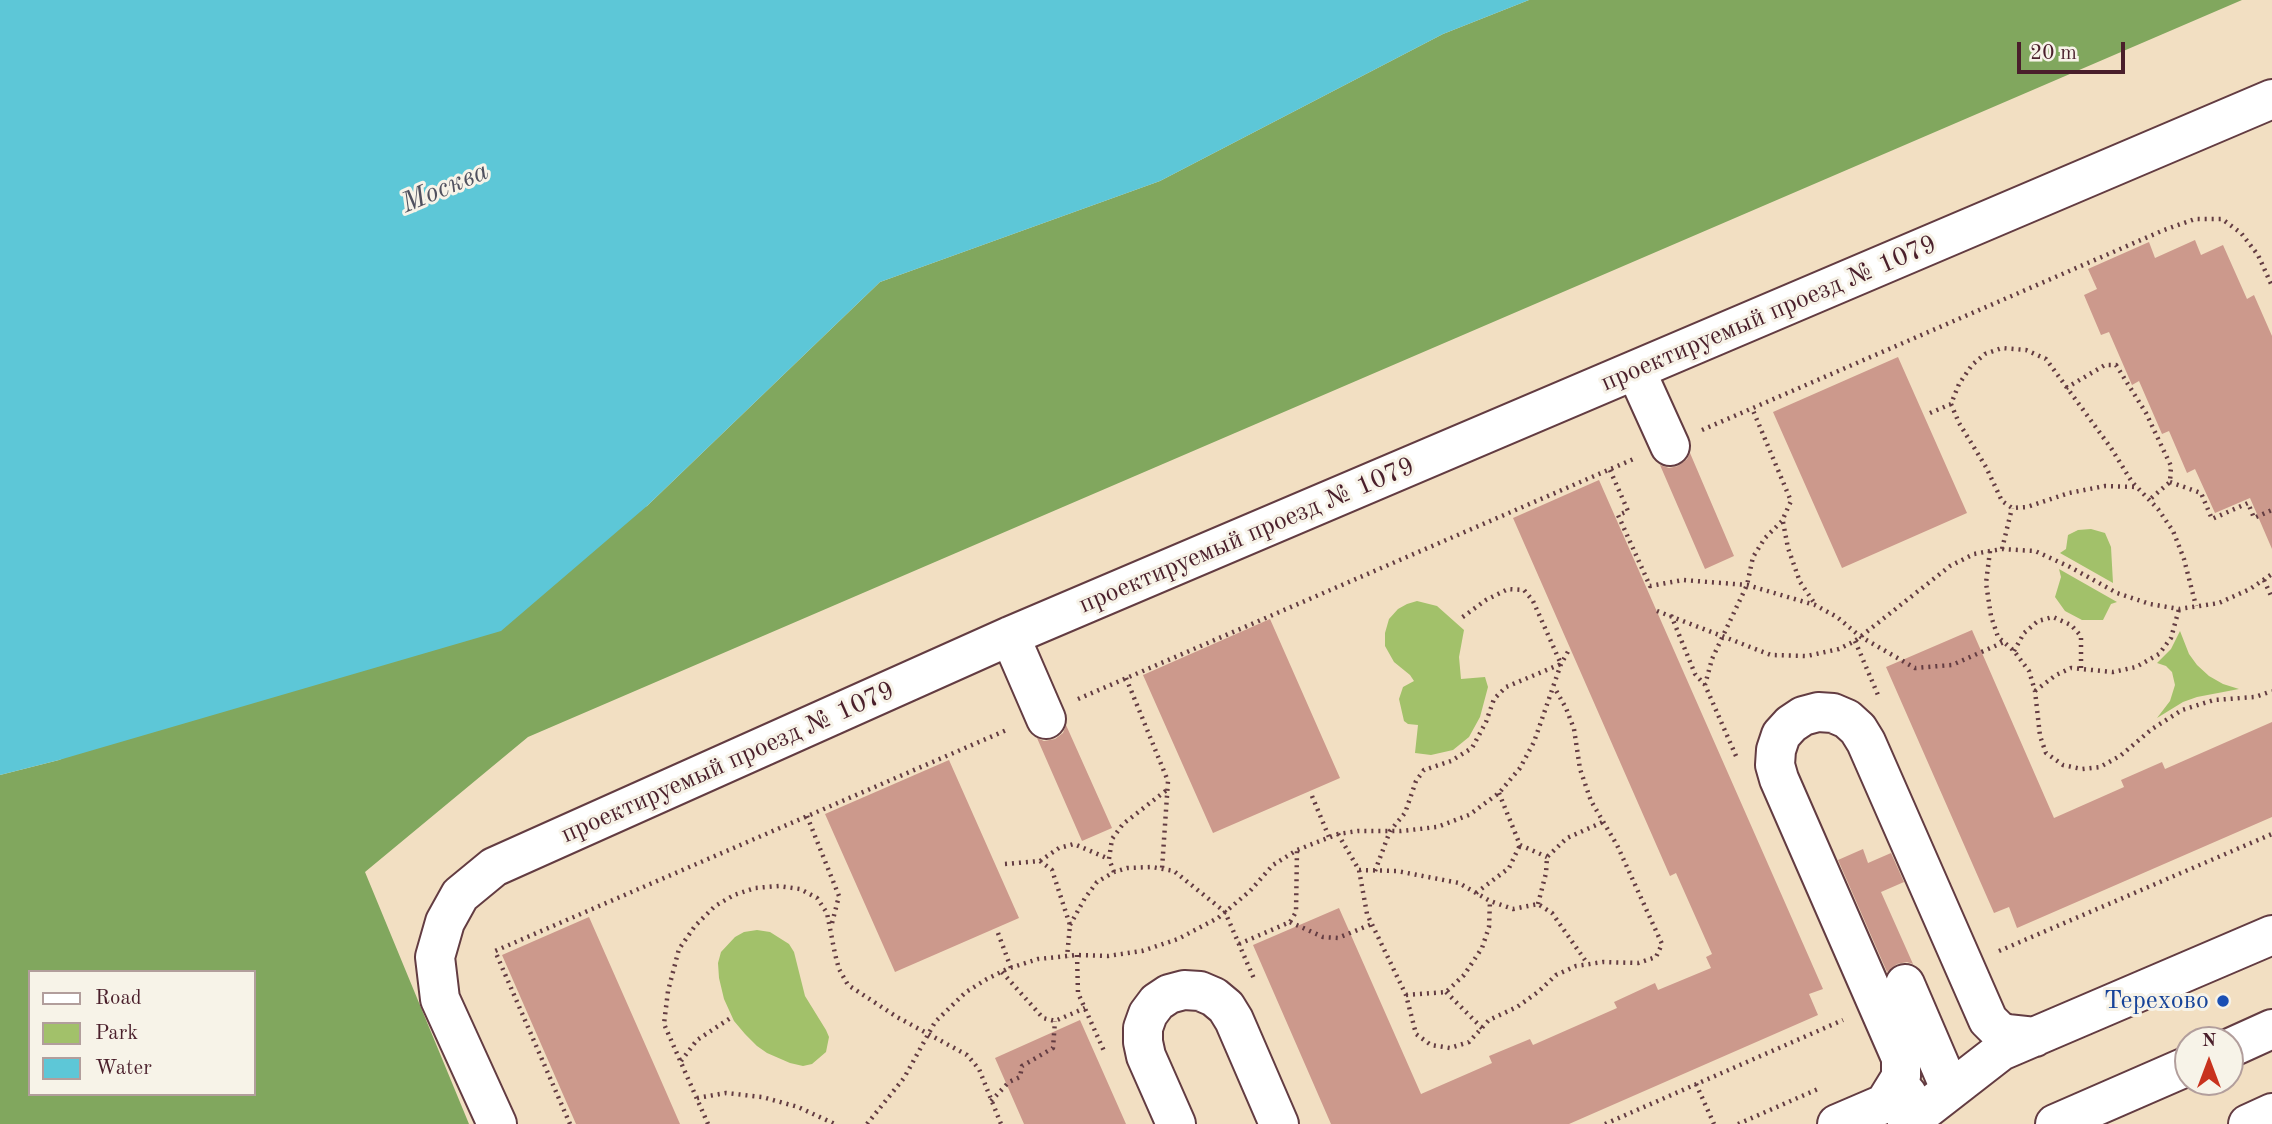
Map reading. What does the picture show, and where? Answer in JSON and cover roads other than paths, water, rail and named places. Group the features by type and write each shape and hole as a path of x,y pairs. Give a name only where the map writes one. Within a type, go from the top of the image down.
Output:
{"street":[{"name":"проектируемый проезд № 1079","path":"497,1124 440,999 435,957 445,922 460,895 494,867 1010,636 2271,102"},
{"path":"1636,371 1670,445"},
{"path":"1010,636 1045,716"},
{"path":"1896,1114 1901,1058 1775,765 1781,735 1803,716 1818,712 1833,713 1847,719 1858,729 1988,1020 2018,1044"},
{"path":"1896,1114 1945,1077 2272,935"},
{"path":"1905,984 1945,1077"},
{"path":"1176,1124 1146,1056 1143,1028 1148,1014 1157,1002 1169,994 1184,990 1200,991 1214,997 1226,1007 1279,1124"},
{"path":"2244,1042 2272,1029"},
{"path":"1837,1124 1896,1114 2018,1044"},
{"path":"2055,1124 2174,1072"},
{"path":"2248,1124 2272,1113"}],"water":[{"name":"Москва","path":"0,0 1529,0 1443,34 1160,181 880,282 647,506 501,631 0,775"}],"place":[{"name":"Терехово","path":"2223,1001"}]}
